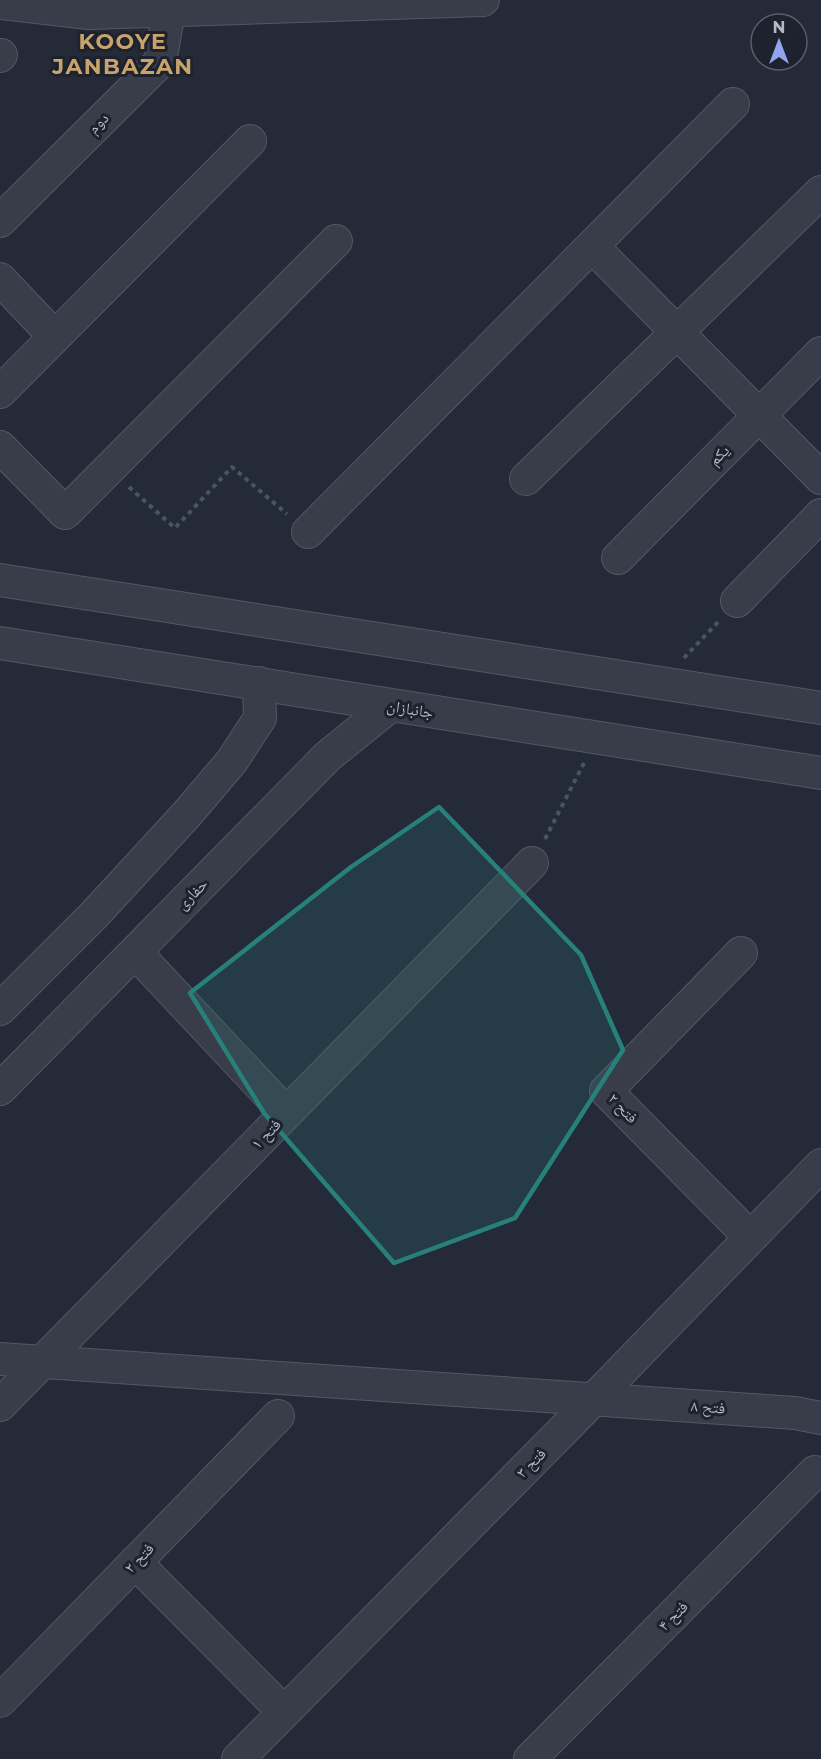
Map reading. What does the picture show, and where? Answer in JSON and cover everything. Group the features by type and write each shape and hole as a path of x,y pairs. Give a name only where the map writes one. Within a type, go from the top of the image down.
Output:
{"street":[{"path":"0,3 89,13 483,0"},
{"name":"دوم","path":"0,221 160,62 169,11"},
{"path":"308,532 733,104"},
{"path":"0,392 250,141"},
{"path":"526,479 821,192"},
{"path":"0,447 64,513 336,241"},
{"path":"592,246 821,478"},
{"path":"0,279 56,337"},
{"name":"یکم","path":"618,558 821,353"},
{"path":"737,601 821,515"},
{"path":"0,580 821,708"},
{"name":"جانبازان","path":"0,643 821,772"},
{"path":"0,1009 109,898 232,761 260,718 259,683"},
{"name":"حفاری","path":"0,1089 328,756 390,706"},
{"name":"فتح ۱","path":"0,1405 532,863"},
{"path":"135,952 286,1113"},
{"name":"فتح ۲","path":"741,953 606,1091 750,1238"},
{"name":"فتح ۳","path":"238,1759 595,1398 821,1165"},
{"name":"فتح ۸","path":"0,1359 595,1398 795,1413 821,1418"},
{"name":"فتح ۲","path":"0,1701 278,1416"},
{"name":"فتح ۴","path":"532,1759 815,1472"},
{"path":"135,1562 284,1712"}],"path":[{"path":"108,469 175,528 232,467 308,532"},
{"path":"661,683 737,601"},
{"path":"532,863 597,738"}],"highlighted area":[{"path":"439,807 581,955 623,1050 515,1218 394,1263 264,1113 190,993 351,867"}],"district":[{"name":"KOOYE JANBAZAN","path":"123,54"}]}
